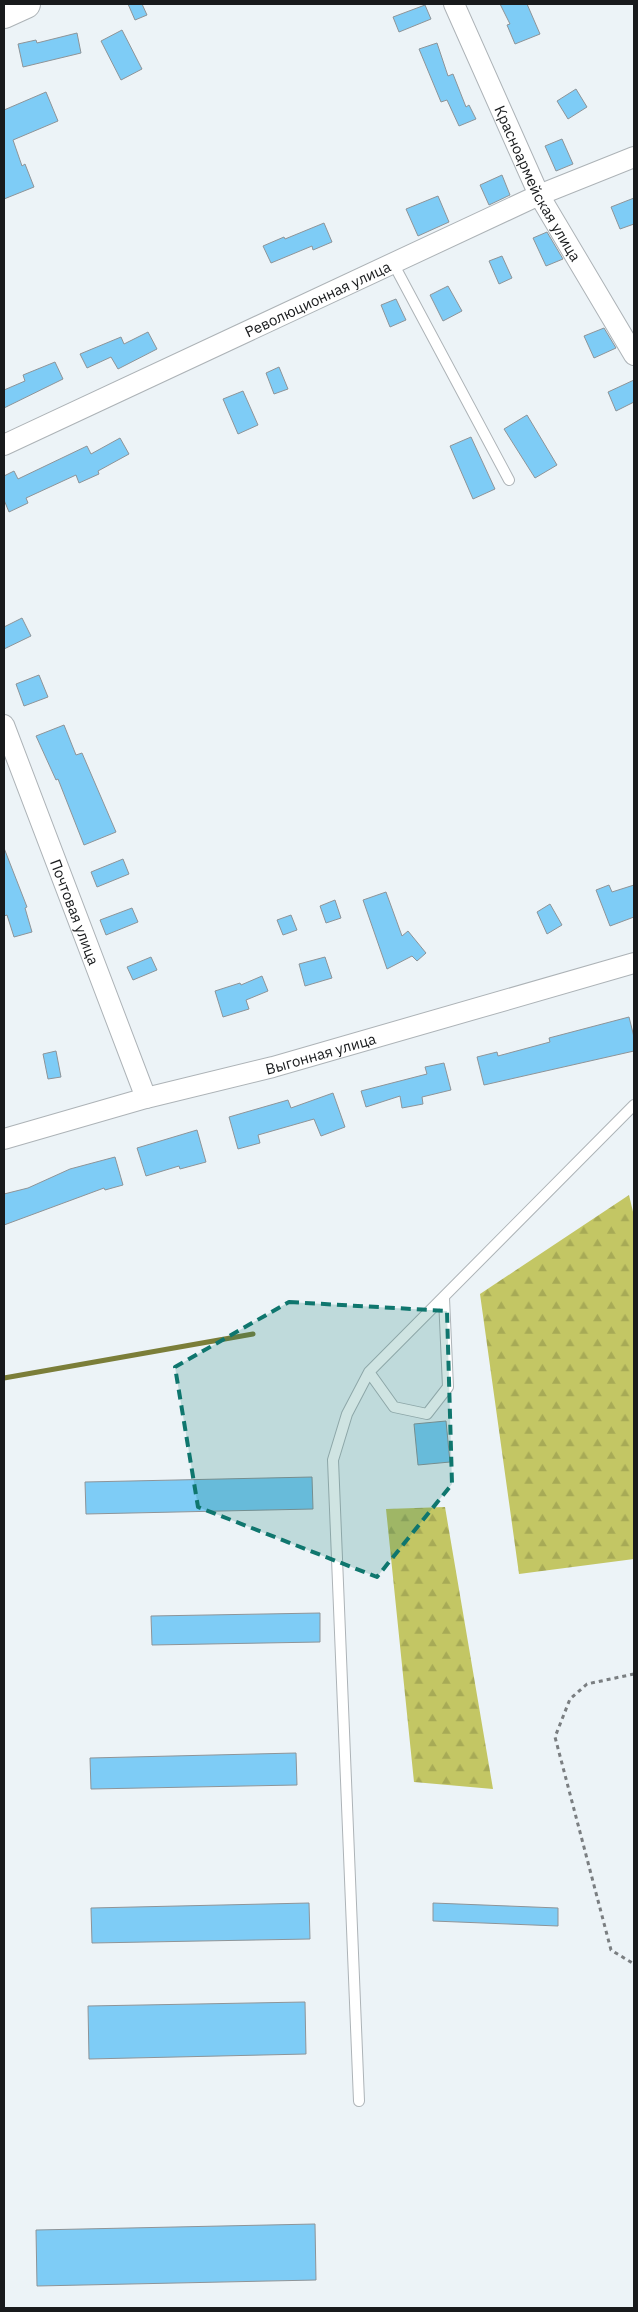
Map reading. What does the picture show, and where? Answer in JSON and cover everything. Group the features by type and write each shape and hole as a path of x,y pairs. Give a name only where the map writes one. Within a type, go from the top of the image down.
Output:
{"street":[{"path":"4,14 26,4"},
{"name":"Красноармейская улица","path":"454,4 539,195 634,355"},
{"name":"Революционная улица","path":"4,445 539,195 634,157"},
{"name":"Почтовая улица","path":"4,724 146,1098"},
{"name":"Выгонная улица","path":"4,1139 146,1098 274,1067 634,962"}],"lane":[{"path":"393,263 509,480"},
{"path":"359,2101 333,1460 346,1414 368,1372 444,1298 634,1105"},
{"path":"368,1372 394,1407 427,1414 448,1388 444,1298"}],"path":[{"path":"634,1674 587,1684 570,1699 555,1737 611,1950 634,1964"}],"highlighted area":[{"path":"289,1302 447,1311 452,1484 377,1577 198,1507 175,1367"}],"green space":[{"path":"629,1195 634,1216 634,1559 519,1574 480,1294"},
{"path":"445,1507 493,1789 414,1782 386,1509"}],"building":[{"path":"128,4 142,4 147,15 135,20"},
{"path":"500,4 527,4 540,34 515,44 507,25 510,24"},
{"path":"425,5 431,19 399,32 393,17"},
{"path":"122,30 142,69 121,80 101,41"},
{"path":"77,33 81,53 23,67 18,44 36,40 37,43"},
{"path":"437,43 448,76 453,74 466,107 469,105 476,119 459,126 447,100 441,102 419,49"},
{"path":"576,89 587,107 568,119 557,101"},
{"path":"46,92 58,121 13,140 22,166 25,164 34,187 4,199 4,110"},
{"path":"562,139 573,164 556,171 545,146"},
{"path":"502,175 510,195 489,205 480,185"},
{"path":"438,196 449,222 418,236 406,209"},
{"path":"634,198 634,224 620,229 611,207"},
{"path":"324,223 332,242 313,250 312,246 271,263 263,246"},
{"path":"547,232 563,259 546,266 533,238"},
{"path":"502,256 512,278 499,284 489,261"},
{"path":"448,286 462,311 443,321 430,295"},
{"path":"396,299 406,320 390,327 381,305"},
{"path":"604,328 616,348 594,358 584,336"},
{"path":"148,332 157,349 118,369 111,357 87,368 80,354 121,337 124,344"},
{"path":"55,362 63,379 4,408 4,390 25,381 23,375"},
{"path":"279,367 288,389 274,394 266,373"},
{"path":"634,380 634,402 616,411 608,392"},
{"path":"243,391 258,425 238,434 223,399"},
{"path":"527,415 557,465 535,478 504,429"},
{"path":"471,437 495,489 473,499 450,446"},
{"path":"120,438 129,454 98,471 99,474 79,483 76,475 26,498 28,503 9,512 4,500 4,476 14,471 18,479 87,446 91,454"},
{"path":"22,618 31,636 4,649 4,627"},
{"path":"39,675 48,697 24,706 16,684"},
{"path":"64,725 76,755 82,753 116,832 84,845 58,779 56,780 36,736"},
{"path":"4,848 27,907 25,908 32,932 14,937 7,915 4,916"},
{"path":"123,859 129,874 97,887 91,872"},
{"path":"609,885 612,892 634,885 634,917 610,926 596,890"},
{"path":"386,892 402,936 408,931 426,953 417,961 412,956 387,969 363,900"},
{"path":"335,900 341,918 326,923 320,906"},
{"path":"550,904 562,925 547,934 537,912"},
{"path":"132,908 138,922 106,935 100,920"},
{"path":"291,915 297,930 283,935 277,920"},
{"path":"151,957 157,970 133,980 127,967"},
{"path":"325,957 332,978 305,986 299,964"},
{"path":"262,976 268,991 246,1000 249,1009 223,1017 215,991 240,983 241,985"},
{"path":"629,1017 634,1037 634,1051 484,1085 477,1057 497,1052 498,1056 550,1042 549,1038"},
{"path":"56,1051 61,1077 48,1079 43,1054"},
{"path":"444,1063 451,1090 422,1097 423,1104 402,1108 400,1096 366,1107 361,1091 427,1074 425,1067"},
{"path":"333,1093 345,1127 321,1136 314,1119 258,1135 260,1143 238,1149 229,1117 288,1100 291,1108"},
{"path":"197,1130 206,1162 180,1169 179,1166 146,1176 137,1148"},
{"path":"115,1157 123,1185 105,1190 104,1188 4,1225 4,1194 28,1188 70,1169"},
{"path":"446,1421 450,1462 418,1465 414,1424"},
{"path":"312,1477 313,1509 86,1514 85,1482"},
{"path":"320,1613 320,1642 152,1645 151,1616"},
{"path":"296,1753 297,1785 91,1789 90,1758"},
{"path":"309,1903 310,1939 92,1943 91,1908"},
{"path":"433,1903 558,1908 558,1926 433,1921"},
{"path":"305,2002 306,2054 89,2059 88,2006"},
{"path":"315,2224 316,2280 37,2286 36,2230"}],"waterway":[{"path":"4,1378 253,1334"}]}
